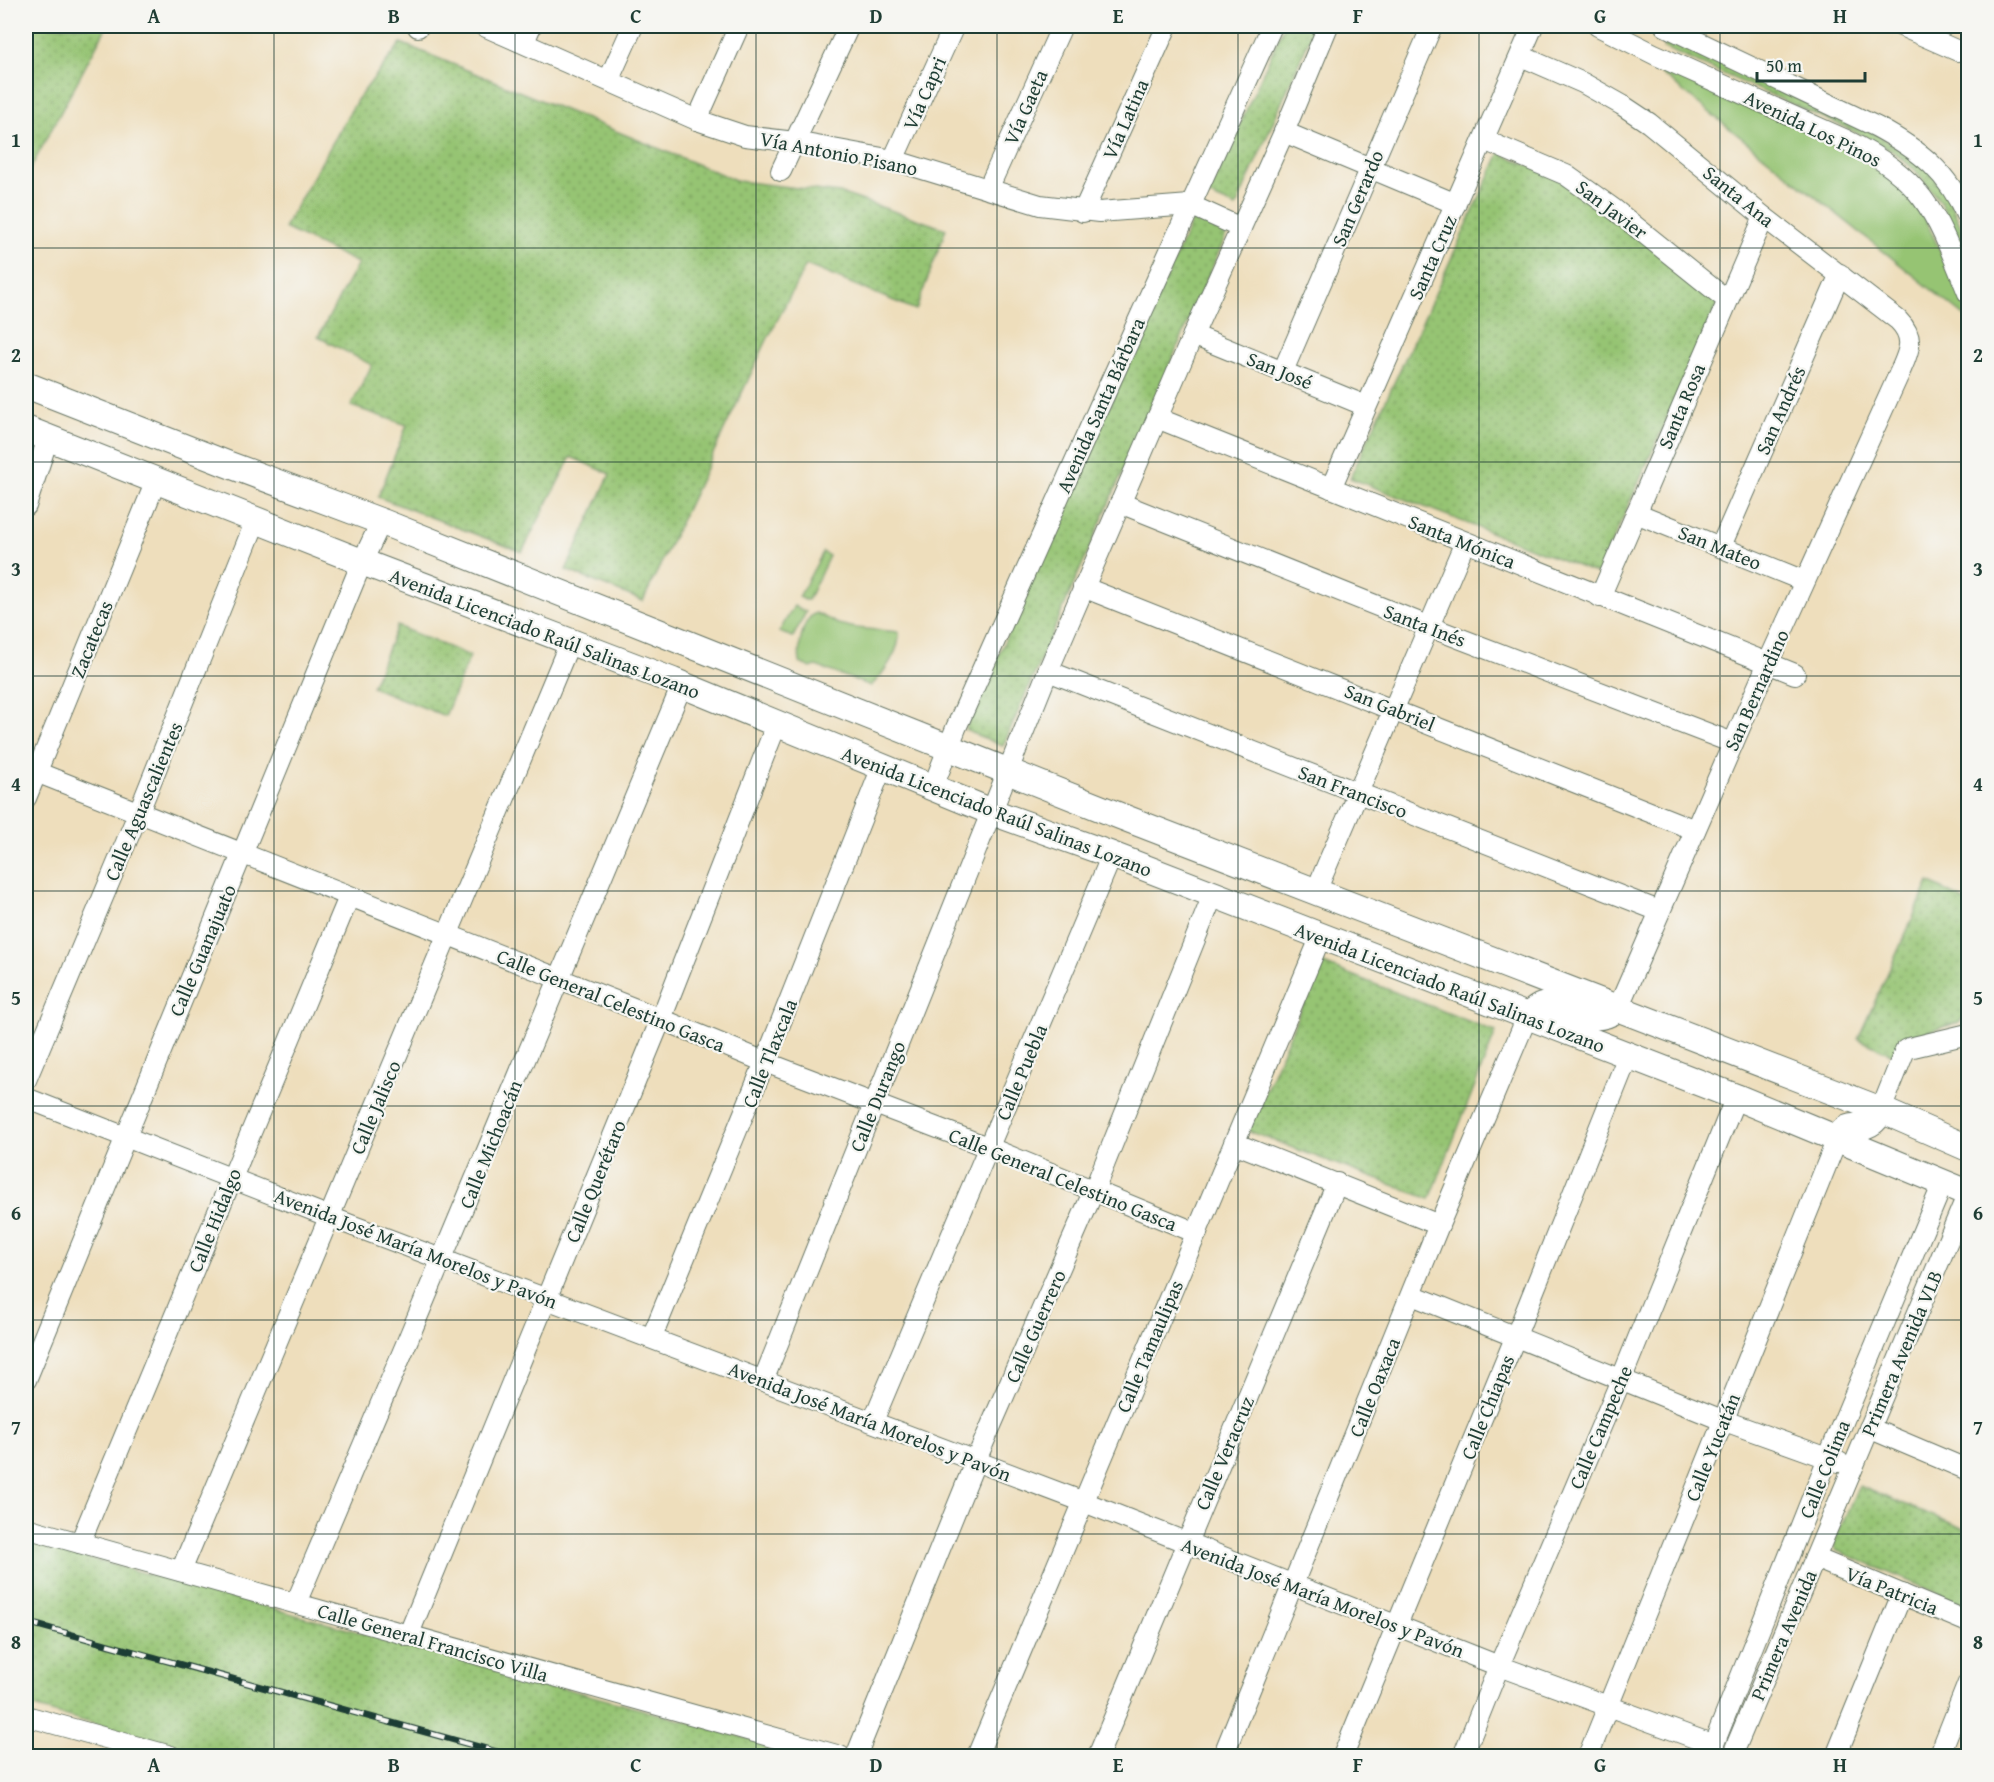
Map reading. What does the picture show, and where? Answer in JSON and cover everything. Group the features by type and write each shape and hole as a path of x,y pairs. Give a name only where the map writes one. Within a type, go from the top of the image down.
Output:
{"main road":[{"name":"Avenida Licenciado Raúl Salinas Lozano","path":"26,385 381,522 1008,772 1881,1110 1968,1148"},
{"name":"Avenida Licenciado Raúl Salinas Lozano","path":"37,434 682,685 992,812 1112,855 1736,1097 1968,1193"},
{"path":"1527,1017 1546,1004 1603,1017 1617,1008"},
{"path":"1736,1097 1789,1101 1798,1094 1806,1081"},
{"path":"1837,1139 1848,1126 1862,1126 1874,1122 1881,1110"}],"street":[{"name":"Vía Antonio Pisano","path":"484,26 528,34 609,79 697,120 745,136 795,142 893,160 1040,205 1083,212 1119,212 1190,205 1241,228"},
{"path":"609,79 633,26"},
{"path":"697,120 740,26"},
{"path":"781,171 849,26"},
{"name":"Vía Capri","path":"893,160 954,26"},
{"name":"Vía Gaeta","path":"988,189 1062,26"},
{"name":"Vía Latina","path":"1083,212 1167,26"},
{"name":"Avenida Santa Bárbara","path":"933,787 948,748 1272,26"},
{"path":"1008,772 1083,587 1284,132 1328,26"},
{"name":"San Gerardo","path":"1283,371 1432,26"},
{"name":"Santa Cruz","path":"1331,488 1533,26"},
{"name":"Avenida Los Pinos","path":"1598,26 1628,32 1654,54 1846,140 1870,152 1896,170 1921,194 1935,216 1968,293"},
{"path":"1654,54 1666,26"},
{"name":"Avenida Los Pinos","path":"1666,26 1873,125 1910,146 1927,160 1953,189 1968,219"},
{"path":"1900,26 1936,32 1958,51"},
{"name":"Santa Ana","path":"1521,56 1583,83 1649,123 1906,328 1910,346 1899,374"},
{"path":"1284,132 1456,204"},
{"name":"San Javier","path":"1484,140 1552,168 1573,180 1615,210 1727,300"},
{"name":"Santa Rosa","path":"1600,597 1764,217"},
{"name":"San Andrés","path":"1721,546 1840,274"},
{"name":"San José","path":"1193,335 1366,406"},
{"name":"San Bernardino","path":"1617,1008 1804,581 1899,374"},
{"name":"Santa Mónica","path":"1157,418 1795,674"},
{"path":"26,506 37,434"},
{"name":"Zacatecas","path":"26,798 31,770 156,481"},
{"name":"Santa Inés","path":"1120,503 1430,627 1733,743"},
{"name":"San Mateo","path":"1636,513 1804,581"},
{"name":"Calle Aguascalientes","path":"26,1080 138,814 256,520"},
{"name":"Calle Guanajuato","path":"26,1380 362,562 381,522"},
{"path":"1316,891 1466,542"},
{"name":"San Gabriel","path":"1083,587 1695,830"},
{"name":"Calle Jalisco","path":"181,1571 570,642"},
{"name":"San Francisco","path":"1048,671 1659,911"},
{"name":"Calle Michoacán","path":"296,1603 682,685"},
{"name":"Calle Querétaro","path":"408,1636 661,1019 777,723"},
{"name":"Calle Tlaxcala","path":"651,1337 765,1062 882,767"},
{"name":"Calle General Celestino Gasca","path":"31,770 765,1062 990,1148 1197,1233"},
{"name":"Calle Durango","path":"764,1381 1008,772"},
{"name":"Calle Puebla","path":"873,1421 1112,855"},
{"name":"Calle Guerrero","path":"856,1756 976,1460 1094,1190 1213,895"},
{"name":"Calle Hidalgo","path":"80,1544 349,897"},
{"name":"Calle Tamaulipas","path":"977,1756 1321,936"},
{"name":"Calle Oaxaca","path":"1222,1756 1439,1225 1527,1017"},
{"path":"1881,1110 1905,1050 1968,1033"},
{"name":"Calle Chiapas","path":"1342,1756 1398,1625 1628,1056"},
{"name":"Calle Campeche","path":"1463,1756 1621,1380 1736,1097"},
{"name":"Avenida José María Morelos y Pavón","path":"26,1098 329,1217 976,1460 1499,1666 1609,1706 1711,1751"},
{"name":"Calle Yucatán","path":"1588,1756 1837,1139"},
{"path":"1234,1143 1439,1225"},
{"name":"Calle Veracruz","path":"1098,1756 1337,1183"},
{"name":"Calle Colima","path":"1711,1751 1828,1458 1943,1183"},
{"name":"Primera Avenida VLB","path":"1833,1513 1968,1193"},
{"path":"1412,1295 1722,1420 1852,1468"},
{"path":"1869,1428 1968,1470"},
{"name":"Primera Avenida","path":"1732,1756 1833,1513"},
{"name":"Calle General Francisco Villa","path":"26,1528 840,1756"},
{"name":"Vía Patricia","path":"1815,1558 1968,1622"},
{"path":"1836,1756 1902,1594"},
{"path":"1939,1756 1968,1683"},
{"path":"26,1716 171,1756"}],"green space":[{"path":"26,26 107,26 26,177"},
{"path":"1284,26 1315,26 1236,207 1208,195"},
{"path":"1669,39 1856,121 1927,167 1948,197 1968,243 1968,266 1941,203 1916,171 1894,152 1849,129 1664,48"},
{"path":"401,43 738,181 840,193 946,229 916,310 806,265 767,340 643,601 566,570 610,474 571,457 522,552 378,497 407,425 351,406 372,365 318,337 358,263 284,228 357,100"},
{"path":"1649,64 1843,147 1885,171 1914,201 1926,221 1967,307 1967,318"},
{"path":"1500,153 1578,187 1718,303 1598,574 1350,478"},
{"path":"1194,216 1228,231 1003,746 965,730"},
{"path":"823,552 829,556 808,600 805,600 799,597"},
{"path":"794,606 806,612 793,637 779,632"},
{"path":"816,613 838,624 899,632 894,654 871,686 816,666 811,668 800,663 800,643 804,628 811,616"},
{"path":"397,626 470,656 445,716 372,687"},
{"path":"1929,882 1968,903 1968,1010 1960,1022 1901,1039 1893,1055 1858,1039"},
{"path":"1321,963 1496,1032 1430,1199 1248,1131"},
{"path":"1859,1486 1968,1530 1968,1606 1835,1550 1834,1541"},
{"path":"26,1541 812,1756 210,1756 26,1705"}],"railway":[{"path":"26,1622 512,1756"}]}
